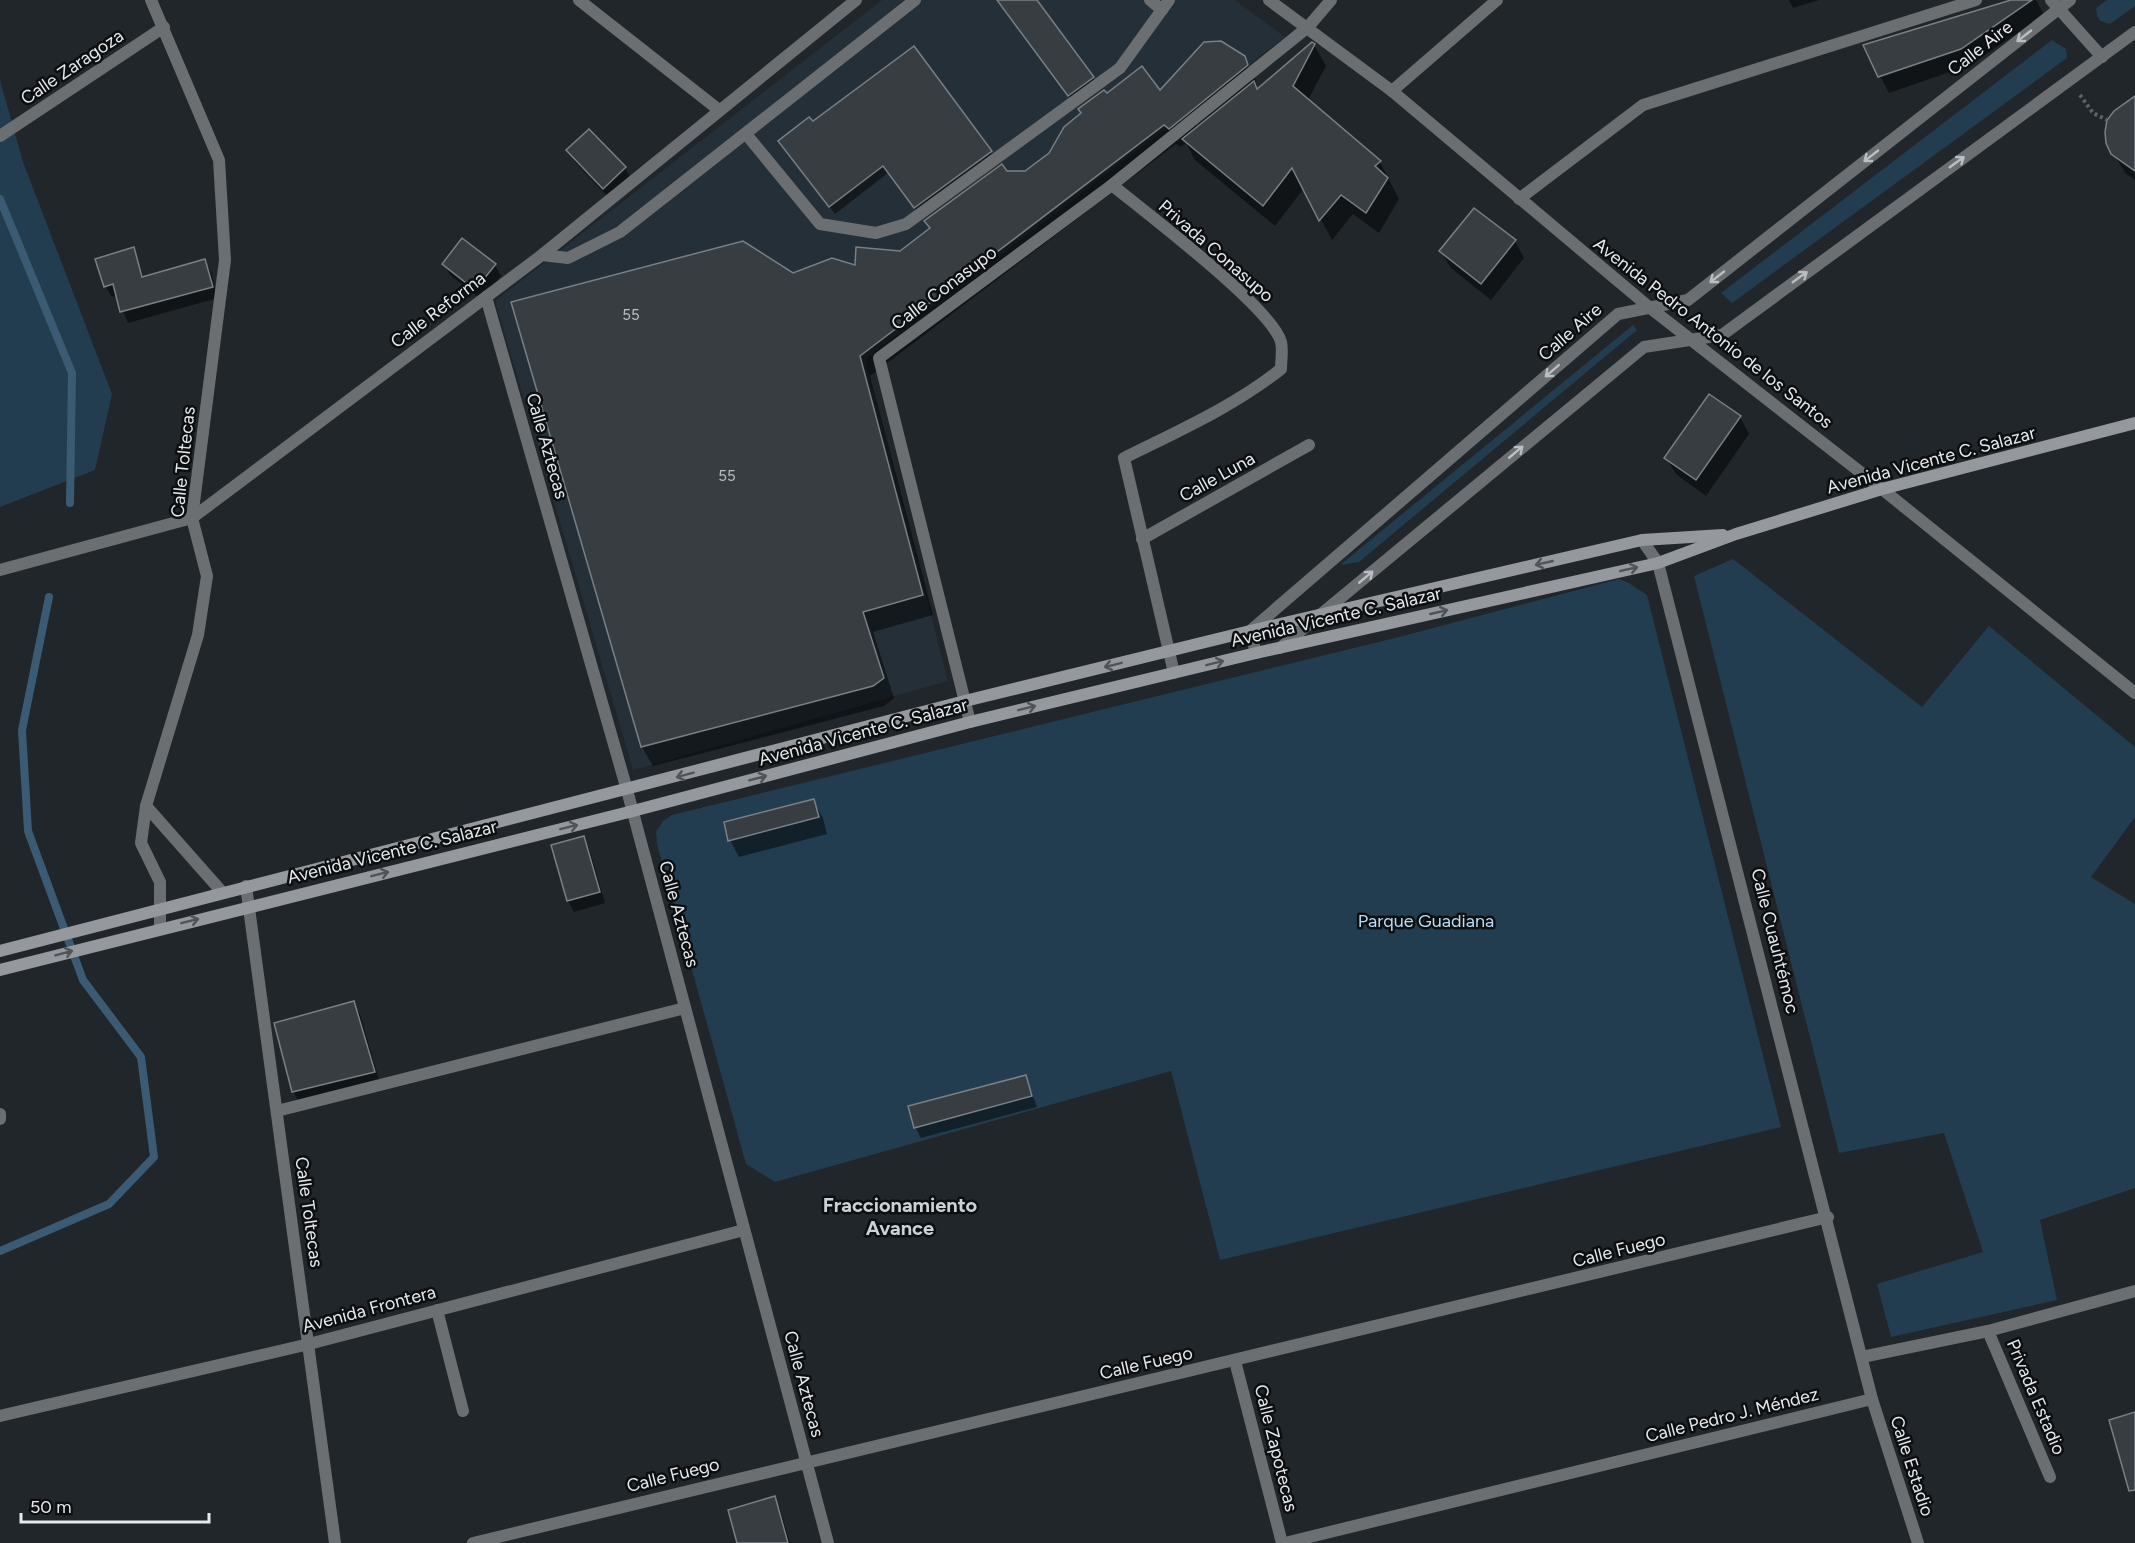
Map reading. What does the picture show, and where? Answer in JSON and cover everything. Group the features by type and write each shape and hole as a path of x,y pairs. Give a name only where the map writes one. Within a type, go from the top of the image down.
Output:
{"main road":[{"name":"Avenida Vicente C. Salazar","path":"0,970 633,811 970,722 1256,653 1659,562 1736,534 1882,489 2135,423"},
{"name":"Avenida Vicente C. Salazar","path":"5,950 965,701 1320,614 1642,540 1736,534"}],"street":[{"name":"Calle Toltecas","path":"151,0 219,160 224,249 192,518 207,576 198,635 146,806 141,843 160,882 160,928"},
{"path":"579,0 719,110"},
{"name":"Calle Reforma","path":"0,570 192,518 542,255 856,0"},
{"path":"542,255 568,258 620,232 915,0"},
{"path":"746,134 820,224 876,233 906,224 1120,68 1165,5 1150,0"},
{"name":"Avenida Pedro Antonio de los Santos","path":"1269,0 1392,91 1649,308 1882,489 2135,693"},
{"name":"Calle Conasupo","path":"965,701 879,358 1112,185 1308,27 1331,0"},
{"path":"1392,91 1497,0"},
{"path":"1519,199 1643,105 1976,0"},
{"path":"2060,2 2102,57"},
{"name":"Calle Aire","path":"1250,631 1618,314 1688,300 2060,2"},
{"name":"Calle Zaragoza","path":"0,136 164,27"},
{"path":"1280,648 1644,347 1722,335 2135,32"},
{"name":"Privada Conasupo","path":"1112,185 1243,295 1268,321 1281,341 1281,369 1253,391 1217,412 1124,458 1174,673"},
{"name":"Calle Aztecas","path":"486,297 633,811 828,1543"},
{"name":"Calle Luna","path":"1142,539 1309,445"},
{"name":"Calle Cuauhtémoc","path":"1642,540 1659,562 1862,1357"},
{"path":"1250,631 1256,653"},
{"path":"965,701 970,722"},
{"path":"146,806 222,892"},
{"name":"Calle Toltecas","path":"246,886 335,1543"},
{"path":"277,1111 685,1008"},
{"path":"0,1114 0,1119"},
{"name":"Calle Fuego","path":"473,1543 806,1461 1235,1361 1828,1217"},
{"name":"Avenida Frontera","path":"0,1416 309,1344 744,1230"},
{"path":"1872,1399 1862,1357 1988,1331 2135,1291"},
{"path":"437,1310 463,1411"},
{"name":"Privada Estadio","path":"1988,1331 2050,1477"},
{"name":"Calle Zapotecas","path":"1235,1361 1283,1543"},
{"name":"Calle Pedro J. Méndez","path":"1283,1543 1872,1399"},
{"name":"Calle Estadio","path":"1872,1399 1918,1543"}],"path":[{"path":"2093,112 2107,120"}],"shaded area":[{"path":"882,0 1235,0 1285,37 865,359 948,681 633,770 495,301"}],"green space":[{"path":"2107,0 2135,0 2135,6 2110,24 2100,21 2096,8"},
{"path":"2052,40 2066,49 2067,58 1732,303 1721,293"},
{"path":"0,80 23,162 112,394 95,470 0,507"},
{"path":"1633,325 1637,330 1359,562 1340,565"},
{"path":"1733,559 1922,707 1989,626 2135,747 2135,817 2091,877 2135,904 2135,1188 2040,1220 2057,1300 1891,1337 1877,1284 1983,1252 1944,1133 1839,1153 1694,576"},
{"name":"Parque Guadiana","path":"1619,579 1647,595 1781,1127 1220,1260 1171,1071 775,1182 746,1164 657,844 656,832 663,821 672,815 1395,638"}],"building":[{"path":"997,0 1037,0 1094,77 1068,96"},
{"path":"2011,0 2032,0 1961,49 1878,77 1863,45"},
{"path":"1221,41 1245,56 1248,65 1169,129 1164,125 860,356 923,595 863,612 884,678 873,686 641,747 511,302 743,241 793,273 832,258 855,265 856,247 900,251 930,228 924,221 1002,164 1007,171 1025,171 1049,153 1064,127 1081,113 1078,109 1104,90 1107,93 1142,66 1160,90 1204,42"},
{"path":"1312,42 1315,44 1293,86 1381,161 1375,166 1388,178 1366,213 1341,195 1319,221 1292,168 1263,206 1182,139 1254,81 1257,89"},
{"path":"914,46 992,151 914,208 883,166 829,207 778,141 809,117 813,121"},
{"path":"2135,96 2135,171 2111,154 2106,143 2105,132 2107,120 2114,111"},
{"path":"589,129 626,167 603,189 566,150"},
{"path":"1474,208 1516,240 1481,284 1439,251"},
{"path":"462,238 496,264 475,290 442,264"},
{"path":"134,247 142,277 205,259 213,287 120,312 113,284 104,287 95,259"},
{"path":"1709,394 1741,416 1696,480 1664,458"},
{"path":"814,799 819,817 728,841 724,822"},
{"path":"584,836 600,892 567,901 551,845"},
{"path":"354,1001 375,1072 292,1092 274,1023"},
{"path":"1026,1075 1032,1096 914,1128 908,1106"},
{"path":"2135,1412 2135,1490 2129,1491 2109,1420"},
{"path":"775,1496 788,1543 737,1543 728,1510"}],"waterway":[{"path":"0,199 72,373 70,503"},
{"path":"0,1251 109,1204 154,1157 141,1057 83,980 28,831 22,730 49,597"}],"district":[{"name":"Fraccionamiento Avance","path":"900,1216"}]}
